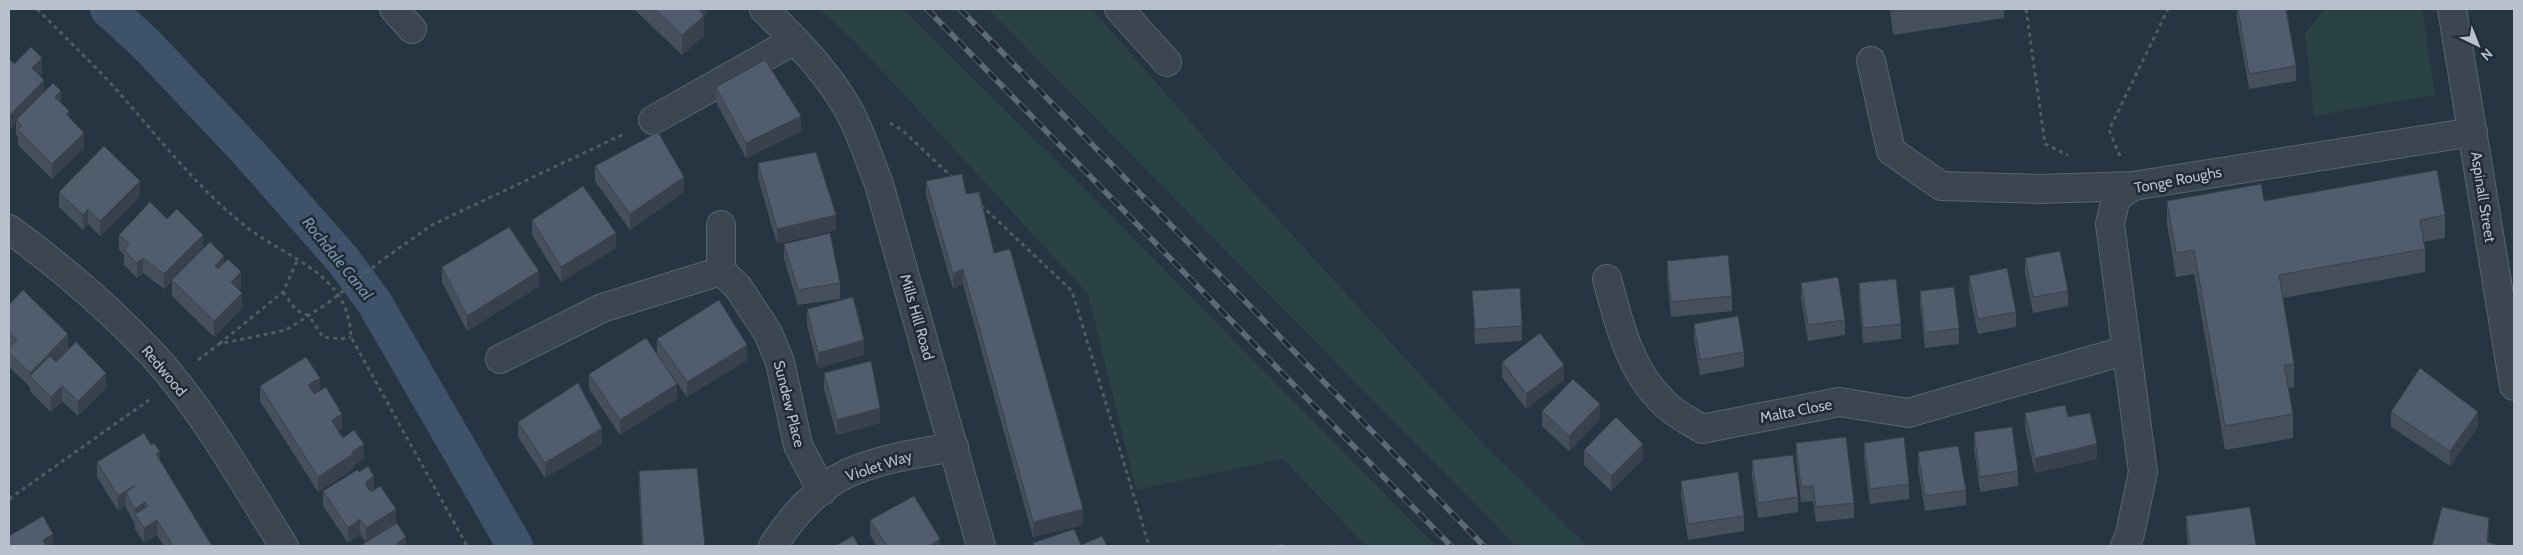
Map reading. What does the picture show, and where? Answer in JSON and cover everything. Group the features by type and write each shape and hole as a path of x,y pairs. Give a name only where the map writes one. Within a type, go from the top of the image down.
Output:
{"street":[{"path":"394,9 412,29"},
{"name":"Mills Hill Road","path":"764,9 795,40 838,92 849,111 879,184 982,546"},
{"path":"1119,9 1167,62"},
{"name":"Aspinall Street","path":"2452,9 2514,386"},
{"path":"653,120 795,40"},
{"path":"1871,61 1891,150 1941,186 2040,189 2133,186"},
{"name":"Tonge Roughs","path":"2125,546 2130,534 2143,472 2110,224 2116,198 2133,186 2473,132"},
{"path":"500,359 602,308 721,271 721,225"},
{"name":"Redwood","path":"9,228 40,251 108,310 154,356 174,380 222,448 284,546"},
{"name":"Sundew Place","path":"721,271 738,287 768,333 780,362 798,445 822,491"},
{"name":"Malta Close","path":"1607,279 1622,338 1644,380 1664,404 1702,429 1839,402 1908,413 2127,350"},
{"name":"Violet Way","path":"773,546 783,530 822,491 846,474 901,456 954,447"}],"path":[{"path":"37,9 114,87 190,175 243,224 323,277 344,302 351,320 352,336 467,546"},
{"path":"2026,9 2045,144 2071,156"},
{"path":"2133,186 2109,130 2168,9"},
{"path":"219,344 286,330 328,303 385,258 432,225 653,120"},
{"path":"886,121 902,130 959,184"},
{"path":"980,204 1072,291 1149,546"},
{"path":"9,499 160,393 283,292 298,259"},
{"path":"283,292 296,310 309,316 323,337 341,339 352,336"}],"green space":[{"path":"819,9 903,9 1100,204 1436,546 1366,546 1283,459 1136,490 1088,294 855,42"},
{"path":"988,9 1092,9 1223,159 1483,443 1587,546 1516,546"},
{"path":"2325,9 2422,9 2435,95 2314,116 2305,33"}],"building":[{"path":"655,9 699,9 704,16 682,35"},
{"path":"1893,9 1913,9 1893,12"},
{"path":"2238,9 2286,9 2296,66 2249,74"},
{"path":"31,47 42,58 32,68 44,80 9,116 9,58 14,64"},
{"path":"765,60 801,116 746,143 716,87"},
{"path":"53,83 61,91 55,97 69,111 66,114 84,133 52,164 18,130 22,126 16,120"},
{"path":"658,132 684,177 630,214 595,166"},
{"path":"104,146 140,181 100,221 88,209 83,215 59,192"},
{"path":"816,152 836,215 777,229 758,163"},
{"path":"2437,170 2445,215 2420,220 2425,249 2279,275 2294,364 2284,365 2293,414 2225,426 2194,250 2176,253 2167,201 2261,184 2264,201"},
{"path":"962,174 966,194 979,192 994,253 1010,249 1083,509 1033,522 963,269 953,274 926,181"},
{"path":"583,186 616,233 561,267 532,220"},
{"path":"150,202 167,219 177,209 203,235 164,274 143,258 137,263 124,250 129,244 119,235"},
{"path":"509,227 539,271 467,316 442,267"},
{"path":"830,233 840,283 798,290 784,244"},
{"path":"210,242 224,256 215,266 218,269 228,259 241,272 231,282 242,293 214,321 172,280"},
{"path":"2060,251 2068,291 2033,297 2025,258"},
{"path":"1728,255 1732,296 1671,302 1667,261"},
{"path":"2007,268 2016,312 1978,319 1969,276"},
{"path":"1838,277 1845,320 1808,325 1801,283"},
{"path":"1896,279 1901,324 1863,328 1859,283"},
{"path":"1954,287 1959,328 1925,333 1920,291"},
{"path":"1520,288 1522,326 1475,329 1472,291"},
{"path":"23,290 68,334 30,373 9,352 9,348 17,340 9,332 9,305"},
{"path":"853,297 864,340 818,353 807,309"},
{"path":"719,300 747,345 687,382 657,339"},
{"path":"1738,316 1744,352 1700,360 1694,324"},
{"path":"1540,333 1564,365 1526,394 1502,362"},
{"path":"646,338 677,384 620,420 589,374"},
{"path":"76,342 106,373 78,401 62,386 51,397 30,376 50,356 56,362"},
{"path":"306,357 320,378 308,385 314,394 326,387 342,414 332,420 338,431 343,438 354,430 364,444 352,452 353,454 318,477 260,386"},
{"path":"871,361 880,408 837,420 824,373"},
{"path":"2420,368 2478,412 2450,451 2391,412"},
{"path":"1573,379 1600,404 1569,436 1542,411"},
{"path":"578,383 602,428 545,463 518,422"},
{"path":"2065,405 2068,417 2090,413 2097,444 2035,458 2025,413"},
{"path":"1616,417 1643,444 1611,476 1584,450"},
{"path":"2012,427 2018,471 1980,477 1974,432"},
{"path":"144,433 151,445 154,443 160,452 156,454 212,546 173,546 157,520 144,528 135,514 148,506 145,502 135,509 126,493 135,485 118,496 97,462"},
{"path":"1846,437 1854,503 1816,507 1813,486 1801,487 1796,443"},
{"path":"1904,437 1909,484 1870,489 1864,443"},
{"path":"1958,446 1966,490 1925,496 1918,452"},
{"path":"1793,455 1798,497 1758,503 1752,460"},
{"path":"368,466 374,476 365,483 368,489 371,492 380,486 396,509 366,528 360,519 348,528 323,491 357,470 359,472"},
{"path":"697,468 705,546 643,546 639,471"},
{"path":"1738,472 1744,516 1688,524 1681,481"},
{"path":"914,496 940,539 929,546 887,546 870,520"},
{"path":"2250,507 2256,546 2190,546 2186,516"},
{"path":"2442,507 2489,518 2487,542 2501,546 2432,546"},
{"path":"43,516 53,534 43,540 46,546 9,546 9,536"},
{"path":"397,523 406,537 397,543 399,546 360,546"},
{"path":"1074,529 1081,545 1102,536 1107,546 1034,546 1033,543"},
{"path":"853,536 859,546 835,546"}],"waterway":[{"name":"Rochdale Canal","path":"108,9 146,44 248,152 343,260 374,302 515,546"}],"railway":[{"path":"927,9 1451,546"},
{"path":"960,9 1484,546"}]}
